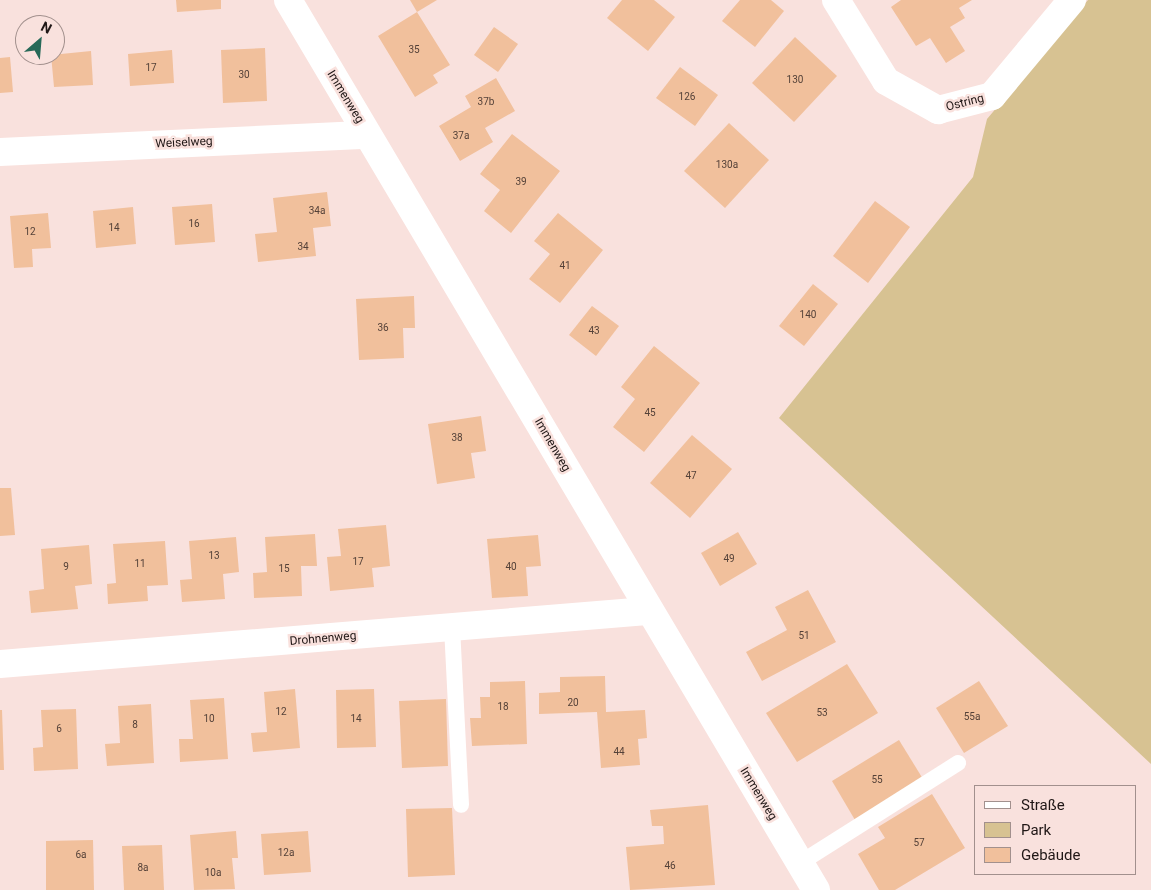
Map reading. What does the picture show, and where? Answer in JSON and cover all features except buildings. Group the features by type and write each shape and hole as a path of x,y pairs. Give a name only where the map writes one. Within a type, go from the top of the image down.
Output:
{"street":[{"name":"Immenweg","path":"288,0 367,135 508,367 647,610 816,890"},
{"name":"Ostring","path":"836,0 886,80 938,110 992,96 1072,0"},
{"name":"Weiselweg","path":"0,152 367,135"},
{"name":"Drohnenweg","path":"0,664 647,610"}],"lane":[{"path":"452,627 461,805"},
{"path":"800,863 958,763"}],"green space":[{"path":"1088,0 1151,0 1151,764 779,418 973,177 987,119"}]}
